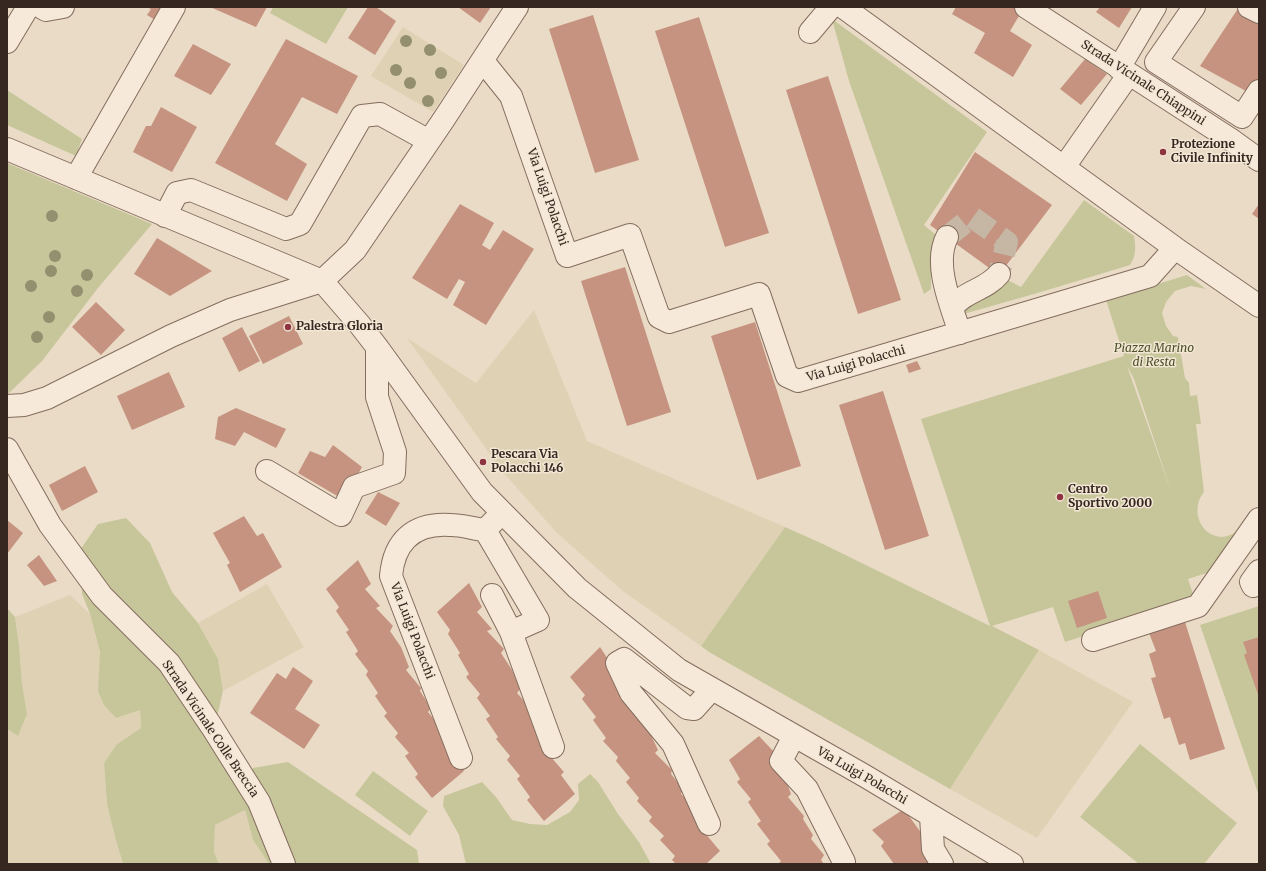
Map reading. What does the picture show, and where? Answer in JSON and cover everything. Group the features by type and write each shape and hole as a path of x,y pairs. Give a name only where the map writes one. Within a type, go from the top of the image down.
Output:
{"street":[{"path":"7,42 28,7"},
{"path":"41,7 46,10 62,7"},
{"path":"76,178 174,7"},
{"path":"7,406 24,405 47,398 171,336 230,310 322,281 355,250 483,61 517,7"},
{"path":"810,32 831,7"},
{"path":"843,7 1175,248 1259,306"},
{"name":"Strada Vicinale Chiappini","path":"1026,7 1230,139 1259,160"},
{"path":"1064,167 1124,71 1155,7"},
{"path":"1194,7 1156,62 1242,117 1259,92"},
{"path":"1249,7 1259,12"},
{"name":"Via Luigi Polacchi","path":"483,61 511,96 567,256 630,235 659,317 669,322 760,294 787,376 798,381 1150,276 1175,248"},
{"path":"166,216 177,193 191,190 286,230 300,224 362,116 380,114 429,141"},
{"path":"7,149 322,281"},
{"path":"947,237 943,245 942,258 946,286 960,333"},
{"path":"952,308 957,301 970,292 989,283 999,274"},
{"name":"Via Luigi Polacchi","path":"322,281 360,325 482,492 577,588 679,670 1012,864"},
{"path":"267,471 341,515 354,487 394,473 395,452 377,397 376,347"},
{"name":"Strada Vicinale Colle Breccia","path":"7,449 50,525 102,596 169,663 174,670 259,802 284,864"},
{"path":"502,513 484,530 538,620 511,632"},
{"path":"1093,640 1198,606 1259,519"},
{"name":"Via Luigi Polacchi","path":"461,758 391,576 392,565 397,551 404,539 414,531 433,526 451,525 484,530"},
{"path":"1259,571 1251,582 1252,586 1259,584"},
{"path":"492,595 511,632 553,748"},
{"path":"709,824 673,744 631,693 617,662 624,659 687,708 694,709 712,689"},
{"path":"794,736 781,761 807,789 844,862"},
{"path":"931,816 933,849 942,864"}],"shaded area":[{"path":"403,27 464,65 433,112 371,76"},
{"path":"534,310 587,441 785,527 701,646 624,592 557,533 502,471 407,338 476,383"},
{"path":"267,584 304,647 223,691 218,659 198,623"},
{"path":"70,595 90,614 100,652 100,667 140,709 141,728 117,744 104,763 107,804 123,864 7,864 7,729 18,736 22,684 15,617"},
{"path":"1039,650 1133,702 1037,838 950,789"},
{"path":"245,810 253,840 269,864 219,864 214,852 215,825"}],"green space":[{"path":"273,7 348,7 326,44 270,13"},
{"path":"832,19 987,132 924,225 936,235 931,255 931,289 924,294 849,81"},
{"path":"7,90 82,139 76,156 7,125"},
{"path":"7,163 152,224 98,288 42,361 7,395"},
{"path":"1084,200 1134,236 1135,251 1130,265 960,315 963,300 1006,279 1021,287"},
{"name":"Piazza Marino di Resta","path":"1187,275 1206,289 1191,286 1175,291 1166,302 1162,313 1166,326 1173,336 1178,337 1185,378 1189,383 1190,396 1197,395 1201,424 1196,424 1204,492 1198,505 1199,519 1202,526 1207,531 1213,535 1221,537 1229,536 1241,529 1219,569 1188,579 1195,600 1065,642 1053,607 992,626 1039,650 950,789 709,652 701,646 785,527 823,544 990,626 921,419 1124,356 1106,300","holes":["1127,366 1134,379 1172,494"]},
{"path":"126,518 150,543 172,592 198,623 218,659 223,691 217,717 242,782 253,768 288,762 417,850 419,864 269,864 253,840 245,810 215,825 214,852 219,864 123,864 107,804 104,763 117,744 141,728 140,710 116,718 104,705 98,691 100,652 90,614 82,594 80,550 98,524"},
{"path":"1259,606 1259,796 1200,625"},
{"path":"7,608 15,617 22,684 27,714 18,736 7,729"},
{"path":"1140,744 1237,823 1204,864 1139,864 1080,817"},
{"path":"373,771 428,811 410,836 355,795"},
{"path":"590,774 598,782 618,814 639,842 651,864 466,864 459,835 443,806 444,796 482,782 496,797 512,820 530,824 547,825 570,812 579,800 578,784"}],"building":[{"path":"146,7 170,7 160,23 147,15 151,9"},
{"path":"210,7 267,7 256,27"},
{"path":"368,7 376,7 396,21 375,55 348,38"},
{"path":"458,7 491,7 480,23"},
{"path":"956,7 1016,7 1022,11 1010,31 1032,45 1013,77 974,53 985,33 952,14"},
{"path":"1100,7 1132,7 1119,28 1096,12"},
{"path":"1239,7 1259,18 1259,90 1255,96 1200,66"},
{"path":"593,15 639,160 595,173 549,29"},
{"path":"699,17 769,233 725,247 655,31"},
{"path":"286,39 358,76 337,114 302,97 275,144 307,164 287,201 215,163"},
{"path":"193,44 231,64 211,95 174,76"},
{"path":"1085,59 1107,74 1081,105 1060,89"},
{"path":"828,76 901,300 858,314 786,90"},
{"path":"161,107 197,127 172,172 133,152 146,126 151,126"},
{"path":"975,152 1052,205 999,275 930,225"},
{"path":"460,204 494,223 482,245 490,250 503,230 534,249 486,325 453,305 465,282 459,279 447,299 412,278"},
{"path":"1259,204 1259,219 1252,214"},
{"path":"157,238 212,271 170,296 134,274"},
{"path":"625,267 671,412 627,426 581,281"},
{"path":"96,302 125,330 101,355 72,327"},
{"path":"289,316 303,344 263,364 249,336"},
{"path":"755,322 801,466 757,480 711,336"},
{"path":"242,327 260,361 239,372 222,338"},
{"path":"917,361 921,369 909,373 906,365"},
{"path":"169,372 185,407 132,430 117,396"},
{"path":"883,391 929,536 885,550 839,405"},
{"path":"236,408 286,429 276,448 244,432 235,446 215,439 218,417"},
{"path":"333,445 362,467 344,500 298,473 310,451 325,457"},
{"path":"85,466 98,492 62,511 49,485"},
{"path":"378,492 400,503 386,526 365,513"},
{"path":"244,516 257,536 263,533 282,567 240,592 227,565 230,563 213,533"},
{"path":"7,520 23,533 7,554"},
{"path":"39,555 57,581 44,586 27,565"},
{"path":"358,560 371,584 365,589 380,606 376,608 393,626 390,631 401,647 409,667 406,670 421,688 420,691 431,708 428,712 441,728 439,732 452,749 450,752 464,771 432,798 415,777 418,774 405,756 409,753 395,737 398,733 384,716 387,713 375,696 378,693 366,675 368,671 355,654 358,651 346,632 349,630 336,611 339,607 326,589"},
{"path":"469,583 482,607 477,612 492,629 487,631 504,649 501,653 512,670 520,689 517,693 533,711 550,756 564,772 561,775 575,794 544,821 527,800 530,797 517,779 520,776 507,760 510,756 496,739 498,737 486,719 490,716 477,698 480,694 466,677 469,674 458,655 460,653 448,634 450,630 437,612"},
{"path":"1098,591 1107,618 1077,628 1068,601"},
{"path":"1185,622 1225,749 1190,760 1185,743 1179,745 1170,717 1164,719 1151,678 1156,677 1149,654 1156,651 1149,633"},
{"path":"1259,637 1259,697 1244,655 1247,653 1243,642"},
{"path":"600,647 615,670 610,675 626,692 649,731 658,750 655,753 672,770 671,774 683,789 681,794 695,809 705,833 720,851 706,864 676,864 672,860 675,856 660,840 664,836 649,821 652,817 637,801 639,798 626,782 630,778 616,761 618,757 603,741 606,738 593,720 596,717 582,699 585,695 570,677"},
{"path":"293,667 313,681 295,709 320,725 304,749 250,713 277,673 286,679"},
{"path":"759,736 776,754 791,794 788,797 804,816 803,819 813,835 811,839 824,855 821,860 824,864 778,864 781,861 767,844 770,841 757,824 761,821 748,802 751,799 737,782 740,779 729,760"},
{"path":"904,809 924,837 921,840 937,859 937,864 894,864 881,846 884,842 872,830"}],"tunnel":[{"path":"947,237 972,217 1007,242 999,274"}],"place":[{"name":"Protezione Civile Infinity","path":"1163,152"},
{"name":"Palestra Gloria","path":"288,327"},
{"name":"Pescara Via Polacchi 146","path":"483,462"},
{"name":"Centro Sportivo 2000","path":"1060,497"}]}
